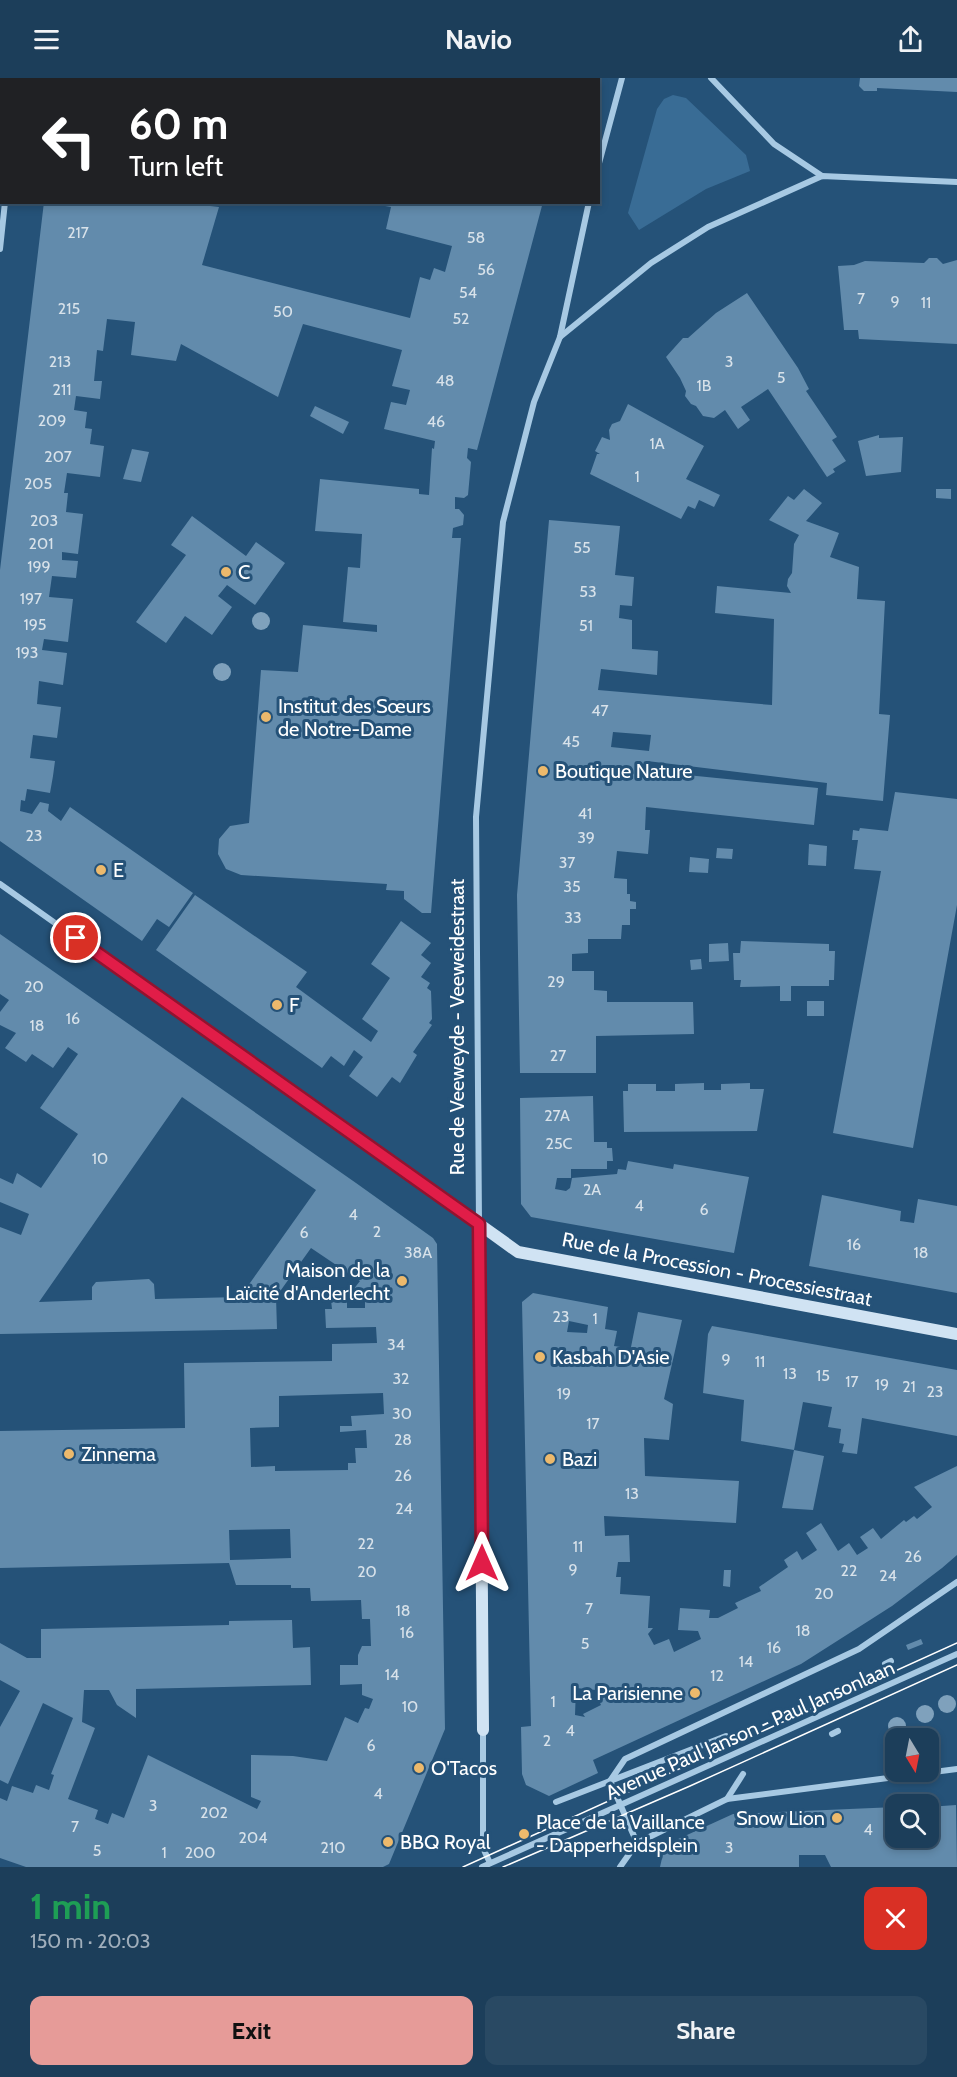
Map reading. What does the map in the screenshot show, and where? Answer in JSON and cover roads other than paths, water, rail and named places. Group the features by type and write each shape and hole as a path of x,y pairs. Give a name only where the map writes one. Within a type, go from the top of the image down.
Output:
{"street":[{"path":"600,160 622,78"},
{"path":"711,78 774,144 822,176"},
{"path":"560,337 651,263 708,227 822,176 957,182"},
{"path":"0,249 5,204"},
{"name":"Rue de Veeweyde - Veeweidestraat","path":"490,1863 483,1848 476,817 503,522 534,402 560,337 589,204"},
{"path":"0,884 479,1224"},
{"name":"Rue de la Procession - Processiestraat","path":"479,1224 518,1252 957,1334"},
{"path":"610,1781 625,1759 859,1649 957,1582"},
{"name":"Avenue Paul Janson - Paul Jansonlaan","path":"490,1863 957,1654"},
{"path":"556,1802 726,1736"},
{"path":"620,1867 637,1843 727,1798 957,1769"},
{"path":"727,1798 743,1774"},
{"path":"610,1781 637,1843"},
{"path":"482,1867 490,1863"}],"tram line":[{"path":"463,1867 957,1643"},
{"path":"503,1867 690,1786 957,1665"}],"place":[{"name":"C","path":"226,572"},
{"name":"Institut des Sœurs de Notre-Dame","path":"266,717"},
{"name":"Boutique Nature","path":"543,771"},
{"name":"E","path":"101,870"},
{"name":"F","path":"277,1005"},
{"name":"Maison de la Laïcité d'Anderlecht","path":"402,1281"},
{"name":"Kasbah D'Asie","path":"540,1357"},
{"name":"Zinnema","path":"69,1454"},
{"name":"Bazi","path":"550,1459"},
{"name":"La Parisienne","path":"695,1693"},
{"name":"O'Tacos","path":"419,1768"},
{"name":"Snow Lion","path":"837,1818"},
{"name":"Place de la Vaillance - Dapperheidsplein","path":"524,1834"},
{"name":"BBQ Royal","path":"388,1842"}]}
